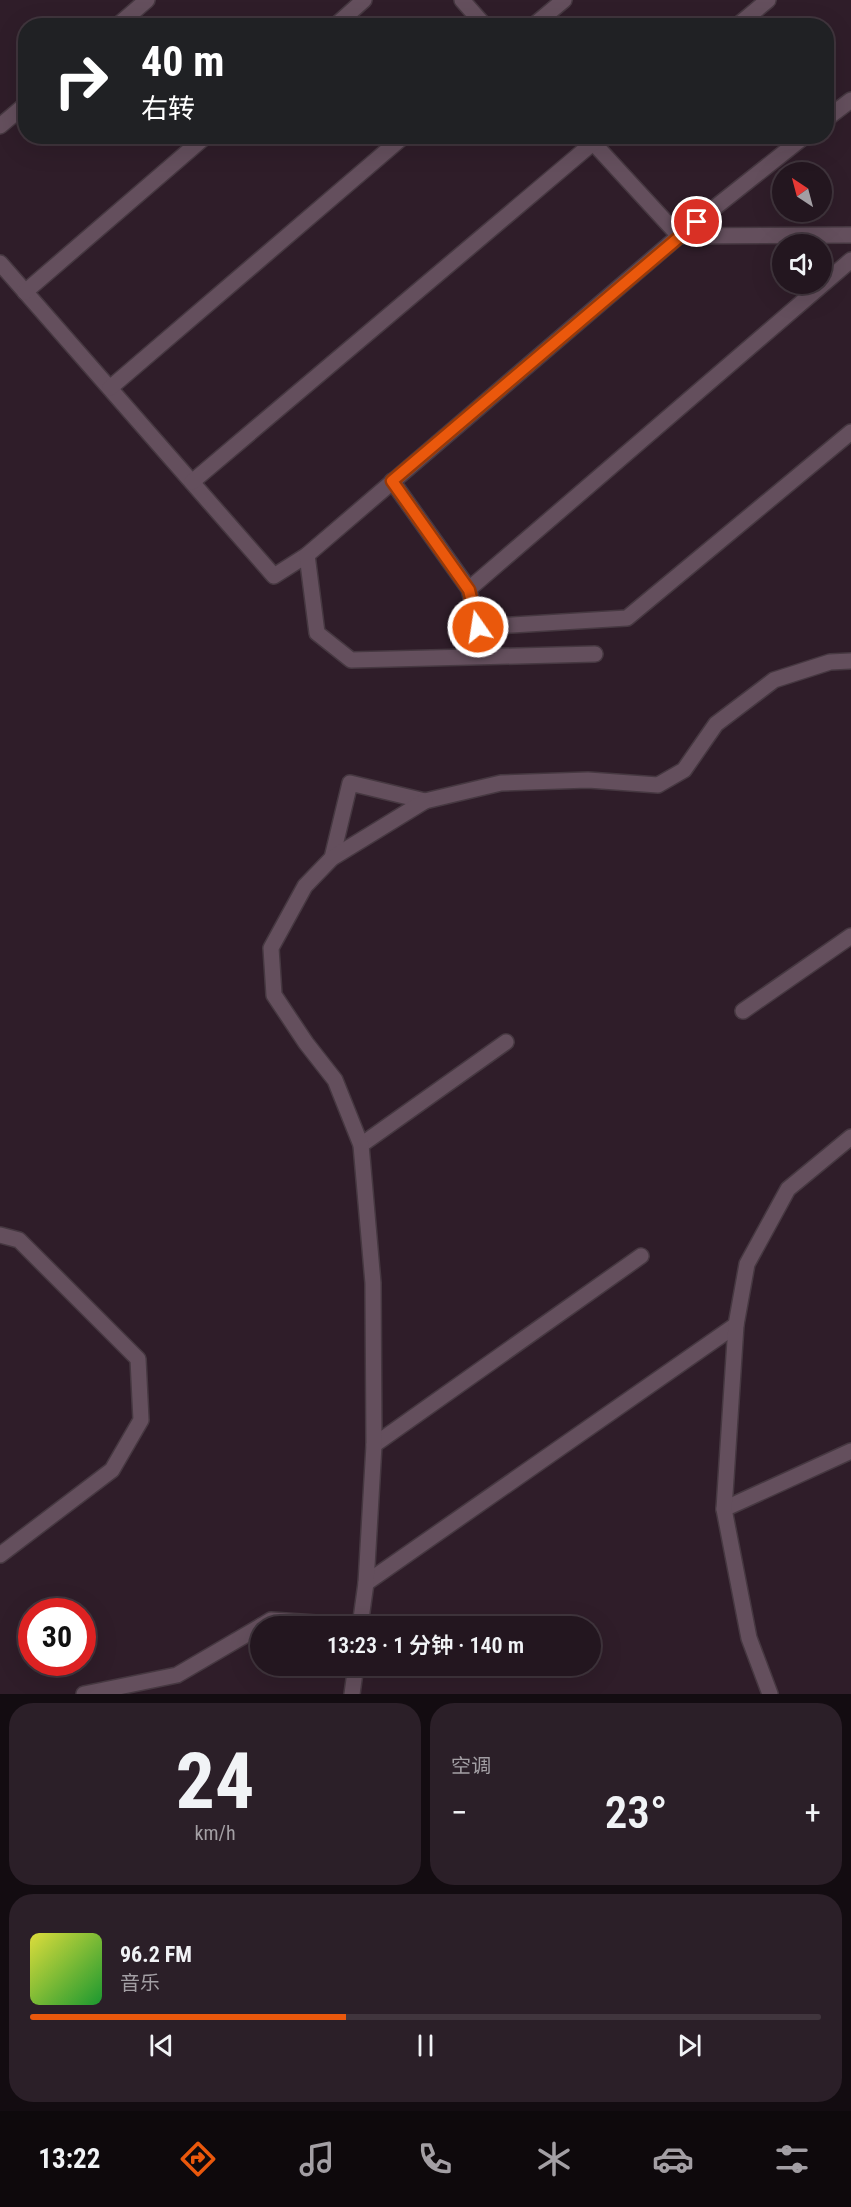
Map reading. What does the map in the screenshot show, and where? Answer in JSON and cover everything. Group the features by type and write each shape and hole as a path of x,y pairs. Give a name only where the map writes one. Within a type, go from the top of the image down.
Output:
{"street":[{"path":"126,18 147,0"},
{"path":"344,18 364,0"},
{"path":"462,0 478,18"},
{"path":"543,18 564,0"},
{"path":"747,18 768,0"},
{"path":"834,113 851,100"},
{"path":"0,126 18,111"},
{"path":"25,292 197,144"},
{"path":"110,388 395,144"},
{"path":"192,482 588,144"},
{"path":"598,144 679,236 851,235"},
{"path":"0,263 274,576 307,555 679,236 795,144"},
{"path":"469,590 851,260"},
{"path":"392,481 469,590 478,627 627,618 851,432"},
{"path":"307,555 317,633 351,660 595,654"},
{"path":"361,1616 366,1583 374,1445 373,1283 361,1145 335,1080 306,1043 274,995 271,948 305,886 332,858 425,801 501,783 588,780 658,785 684,770 716,724 774,680 830,662 851,661"},
{"path":"332,858 350,783 425,801"},
{"path":"743,1011 851,936"},
{"path":"361,1145 506,1042"},
{"path":"770,1694 749,1638 724,1509 736,1325 747,1264 788,1190 851,1137"},
{"path":"0,1235 19,1240 138,1359 141,1420 112,1470 0,1555"},
{"path":"374,1445 641,1256"},
{"path":"366,1583 736,1325"},
{"path":"724,1509 851,1451"},
{"path":"84,1694 177,1675 250,1632"},
{"path":"352,1694 354,1676"}],"route":[{"path":"478,627 469,590 392,481 697,222"}]}
